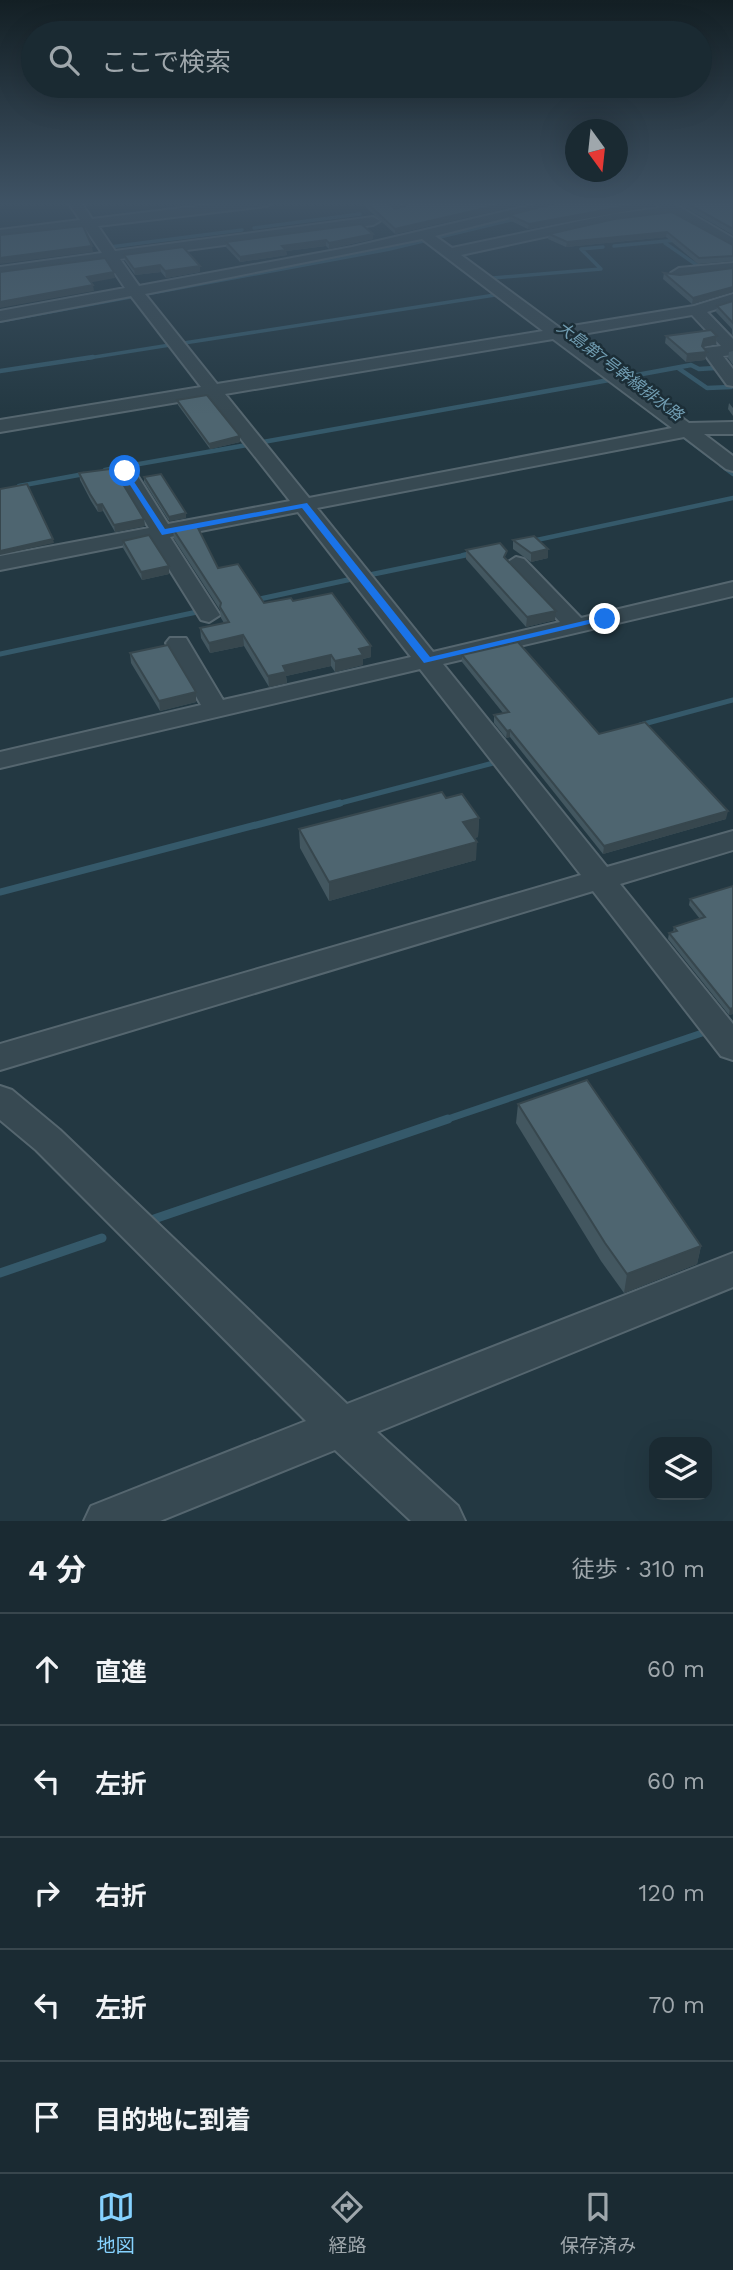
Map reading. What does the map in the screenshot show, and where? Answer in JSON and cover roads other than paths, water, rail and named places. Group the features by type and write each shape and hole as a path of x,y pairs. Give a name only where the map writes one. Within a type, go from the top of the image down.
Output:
{"street":[{"path":"124,273 138,296 733,1047"},
{"path":"0,326 246,273"},
{"path":"0,316 138,296 260,273"},
{"path":"475,273 551,334 682,431 733,465"},
{"path":"0,426 696,310 732,300"},
{"path":"696,310 733,349"},
{"path":"648,318 663,330"},
{"path":"733,349 711,352 733,382"},
{"path":"0,563 682,431 733,428"},
{"path":"125,471 209,615"},
{"path":"516,564 576,626"},
{"path":"0,760 733,589"},
{"path":"177,643 216,710"},
{"path":"0,1056 733,840"},
{"path":"0,1100 48,1140 341,1427 443,1521"},
{"path":"106,1521 733,1270"}],"water":[{"path":"246,273 270,273 0,323 0,319"}],"waterway":[{"name":"大島第7号幹線排水路","path":"467,273 500,298"},
{"path":"493,278 553,273"},
{"path":"184,343 495,295"},
{"path":"82,359 170,345"},
{"path":"0,371 93,357"},
{"path":"626,377 691,365 699,369 715,368"},
{"path":"678,368 707,388 731,387"},
{"path":"263,442 609,380"},
{"name":"大島第7号幹線排水路","path":"654,414 712,458"},
{"path":"105,470 247,445"},
{"name":"大島第7号幹線排水路","path":"721,465 733,474"},
{"path":"19,486 84,474"},
{"path":"532,541 733,498"},
{"path":"463,555 474,553"},
{"path":"369,575 471,554"},
{"path":"255,600 352,579"},
{"path":"0,654 197,612"},
{"path":"640,725 733,700"},
{"path":"333,805 497,762"},
{"path":"0,892 340,803"},
{"path":"442,1121 708,1031"},
{"path":"154,1219 448,1119"},
{"path":"0,1273 102,1238"}]}
